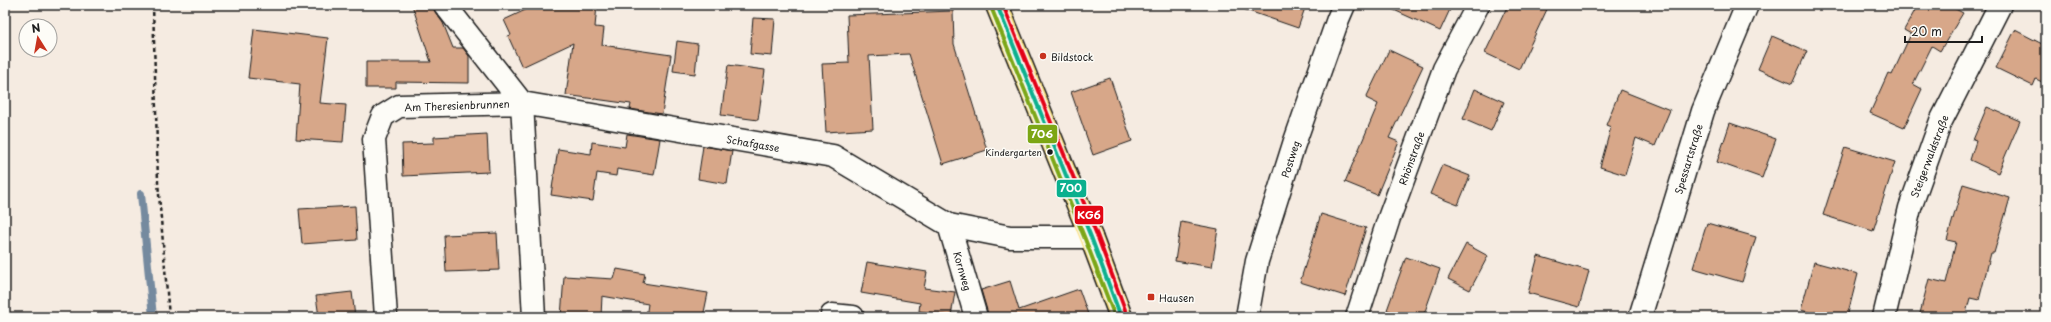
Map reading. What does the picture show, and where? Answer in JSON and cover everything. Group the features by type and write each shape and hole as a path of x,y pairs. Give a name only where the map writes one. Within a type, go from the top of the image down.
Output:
{"main road":[{"path":"997,5 1091,237 1121,317"}],"street":[{"path":"444,5 522,103"},
{"name":"Postweg","path":"1247,317 1257,262 1300,129 1344,5"},
{"name":"Rhönstraße","path":"1358,317 1389,218 1444,70 1478,5"},
{"name":"Spessartstraße","path":"1640,317 1703,111 1746,5"},
{"name":"Steigerwaldstraße","path":"1884,317 1910,208 1941,122 2000,5"},
{"name":"Schafgasse","path":"522,103 833,156 949,225 1010,237 1091,237"},
{"name":"Am Theresienbrunnen","path":"386,317 374,139 383,116 399,106 522,103 534,317"},
{"name":"Kornweg","path":"949,225 976,317"}],"path":[{"path":"153,5 158,182 169,317"}],"building":[{"path":"412,5 433,5 435,12 443,23 453,48 463,48 469,56 469,83 396,82 396,88 366,88 366,62 431,62"},
{"path":"536,5 597,5 595,27 604,28 602,45 671,55 662,114 630,109 631,104 566,95 573,43 522,67 508,36 511,35 504,20"},
{"path":"1241,5 1306,5 1298,28 1240,8"},
{"path":"1383,5 1452,5 1440,31"},
{"path":"1508,5 1549,5 1519,69 1485,53"},
{"path":"1918,5 1948,5 1963,13 1940,51 1932,46 1913,84 1922,89 1904,128 1870,113 1888,73 1892,75 1911,34 1904,30"},
{"path":"953,11 954,44 987,150 943,164 909,54 869,56 873,129 826,132 822,64 849,63 847,15"},
{"path":"753,18 775,19 772,56 750,54"},
{"path":"254,29 328,38 320,103 346,105 343,142 296,139 300,84 248,78"},
{"path":"2015,30 2046,46 2046,84 2036,79 2033,86 1996,68"},
{"path":"1772,36 1807,51 1792,84 1758,69"},
{"path":"677,41 698,44 695,74 673,71"},
{"path":"1389,50 1423,66 1389,138 1399,142 1377,195 1345,182 1378,104 1366,98"},
{"path":"728,65 765,70 758,120 721,115"},
{"path":"1110,78 1132,141 1093,155 1071,92"},
{"path":"1475,89 1504,102 1491,131 1463,119"},
{"path":"1620,90 1670,110 1655,146 1636,138 1625,175 1600,167 1611,127 1606,125"},
{"path":"1987,107 2020,121 1998,173 1970,160 1976,141 1973,140"},
{"path":"1730,123 1776,139 1762,178 1717,162"},
{"path":"487,134 489,172 403,176 402,144 434,143 434,137"},
{"path":"627,134 660,139 654,175 617,169 616,176 597,173 593,201 551,195 558,149 591,154 592,142 625,147"},
{"path":"703,146 732,151 727,184 698,179"},
{"path":"1845,147 1895,162 1873,231 1823,215"},
{"path":"1442,165 1470,176 1458,205 1430,194"},
{"path":"1963,184 2010,198 1994,253 1991,253 1979,300 1970,298 1965,317 1919,317 1929,279 1946,283 1956,242 1947,240"},
{"path":"355,206 357,240 302,244 299,209"},
{"path":"1321,214 1366,228 1345,296 1300,282"},
{"path":"1181,222 1218,229 1212,267 1175,261"},
{"path":"1707,223 1756,237 1742,282 1693,268"},
{"path":"497,233 499,270 446,272 444,235"},
{"path":"1466,244 1488,256 1470,290 1448,279"},
{"path":"1538,256 1589,271 1579,307 1528,293"},
{"path":"1406,257 1440,269 1423,317 1408,317 1387,310"},
{"path":"867,262 927,272 924,288 955,292 951,316 919,311 920,303 861,293"},
{"path":"1814,262 1858,274 1847,317 1825,317 1801,310"},
{"path":"617,269 645,274 643,283 708,293 703,317 646,317 648,304 602,296 601,317 561,317 564,276 614,279"},
{"path":"1010,281 1019,310 1079,289 1089,317 989,317 981,290"},
{"path":"352,292 355,317 319,317 316,296"}],"waterway":[{"path":"141,194 153,317"}],"transit line":[{"name":"700","path":"997,5 1091,237 1121,317"},
{"name":"KG6","path":"1003,5 1097,235 1127,315"},
{"name":"706","path":"991,7 1115,317"}],"place":[{"name":"Bildstock","path":"1043,56"},
{"name":"Kindergarten","path":"1050,152"},
{"name":"Hausen","path":"1151,297"}]}
